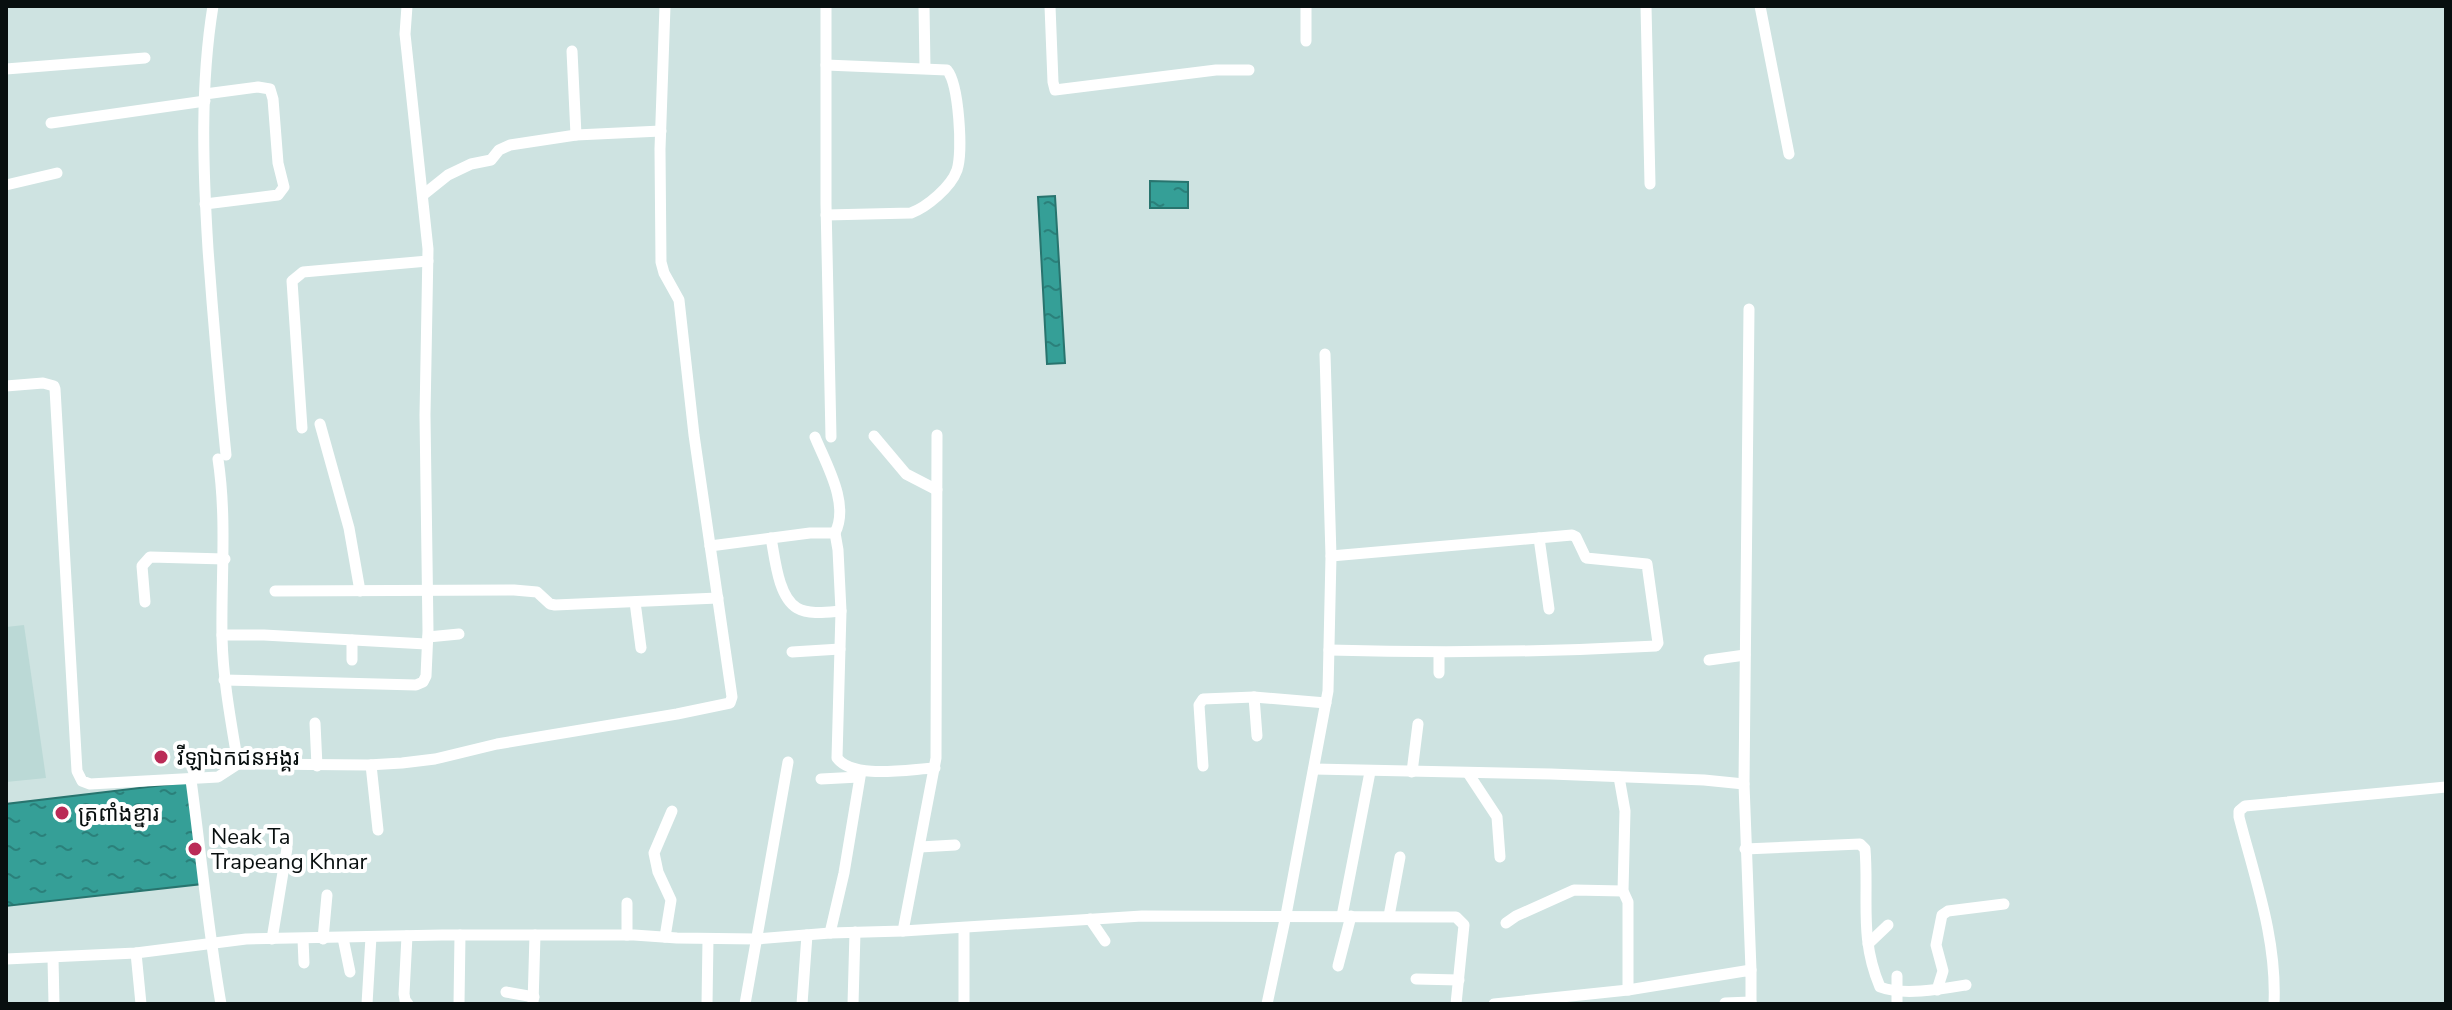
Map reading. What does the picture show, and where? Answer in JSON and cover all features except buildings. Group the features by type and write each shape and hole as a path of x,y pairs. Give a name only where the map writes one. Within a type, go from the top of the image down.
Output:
{"street":[{"path":"213,6 207,45 203,154 224,498 224,680 238,764"},
{"path":"224,680 416,685 423,682 426,676 428,261 405,34 407,6"},
{"path":"6,386 43,383 55,389 77,771 82,781 90,784 191,780 218,777 238,764 371,765 435,759 497,744 725,706 732,697 694,435 679,300 661,262 665,6"},
{"path":"826,6 826,215 831,437"},
{"path":"924,6 925,68"},
{"path":"1050,6 1055,90 1216,70 1249,70"},
{"path":"1306,6 1306,41"},
{"path":"1646,6 1650,184"},
{"path":"1760,6 1789,154"},
{"path":"572,51 576,135"},
{"path":"6,69 145,58"},
{"path":"826,65 947,70 954,83 959,126 959,162 953,178 920,209 911,213 826,215"},
{"path":"51,123 258,87 270,89 278,163 284,187 278,195 205,204"},
{"path":"423,195 462,168 491,160 504,147 576,135 661,131"},
{"path":"6,185 57,173"},
{"path":"302,428 294,277 303,272 428,261"},
{"path":"1725,1003 1751,1003 1744,784 1749,309"},
{"path":"1267,1004 1326,703 1331,556 1325,354"},
{"path":"320,424 349,528 360,591"},
{"path":"903,931 935,768 938,727 937,435"},
{"path":"874,436 906,474 937,490"},
{"path":"815,437 836,490 839,515 835,533 841,611 837,758 844,766 860,774"},
{"path":"710,546 810,533 835,533"},
{"path":"1329,650 1439,653 1587,650 1658,645 1647,564 1584,557 1576,537 1572,535 1331,556"},
{"path":"771,538 781,586 796,608 841,611"},
{"path":"1539,538 1549,609"},
{"path":"145,602 142,566 150,557 225,559"},
{"path":"275,591 514,590 537,592 555,605 718,598"},
{"path":"635,602 641,648"},
{"path":"222,635 427,640 459,634"},
{"path":"352,640 352,660"},
{"path":"792,652 840,649"},
{"path":"1439,653 1439,673"},
{"path":"1709,660 1745,655"},
{"path":"1203,766 1199,705 1203,699 1254,697 1326,703"},
{"path":"1254,697 1257,736"},
{"path":"315,723 317,766"},
{"path":"1412,772 1418,724"},
{"path":"745,1004 788,762"},
{"path":"371,765 378,830"},
{"path":"821,779 935,768"},
{"path":"1314,769 1619,777 1744,784"},
{"path":"1338,966 1370,772"},
{"path":"1468,773 1497,817 1500,857"},
{"path":"830,933 844,873 860,774"},
{"path":"1619,777 1625,811 1623,891 1628,902 1628,990"},
{"path":"191,780 210,943 221,1004"},
{"path":"2274,1004 2275,976 2270,935 2239,811 2245,806 2446,787"},
{"path":"665,937 671,900 658,872 654,853 672,811"},
{"path":"1745,849 1860,844 1865,849 1866,858 1865,923 1873,971 1880,987 1897,998 1966,985"},
{"path":"920,847 955,845"},
{"path":"272,939 287,848"},
{"path":"1389,916 1400,857"},
{"path":"1506,923 1574,890 1623,891"},
{"path":"1537,893 1558,896"},
{"path":"323,939 327,895"},
{"path":"627,903 627,935"},
{"path":"1937,990 1943,971 1936,945 1942,915 1948,911 2004,904"},
{"path":"6,959 136,953 246,939 627,935 757,939 1142,916 1456,917 1464,925 1456,1004"},
{"path":"1090,919 1105,941"},
{"path":"1868,944 1888,925"},
{"path":"964,928 964,1004 971,1004"},
{"path":"853,1004 855,932"},
{"path":"459,1004 460,935"},
{"path":"506,992 533,1000 535,935"},
{"path":"802,1004 807,935"},
{"path":"407,936 404,994 408,1004"},
{"path":"367,1004 371,937"},
{"path":"343,938 350,972"},
{"path":"303,939 304,963"},
{"path":"707,1004 708,939"},
{"path":"136,953 141,1004"},
{"path":"53,958 54,1004"},
{"path":"1494,1004 1569,1000 1751,970"},
{"path":"1897,976 1897,998"},
{"path":"1416,979 1459,980"}],"shaded area":[{"path":"24,625 46,778 6,782 6,627"}],"water":[{"path":"1150,181 1188,182 1188,208 1150,208"},
{"path":"1055,196 1065,363 1047,364 1038,197"},
{"path":"189,782 202,884 6,906 6,804"}],"place":[{"name":"វីឡាឯកជនអង្គរ","path":"161,757"},
{"name":"ត្រពាំងខ្នារ","path":"62,813"},
{"name":"Neak Ta Trapeang Khnar","path":"195,849"}]}
